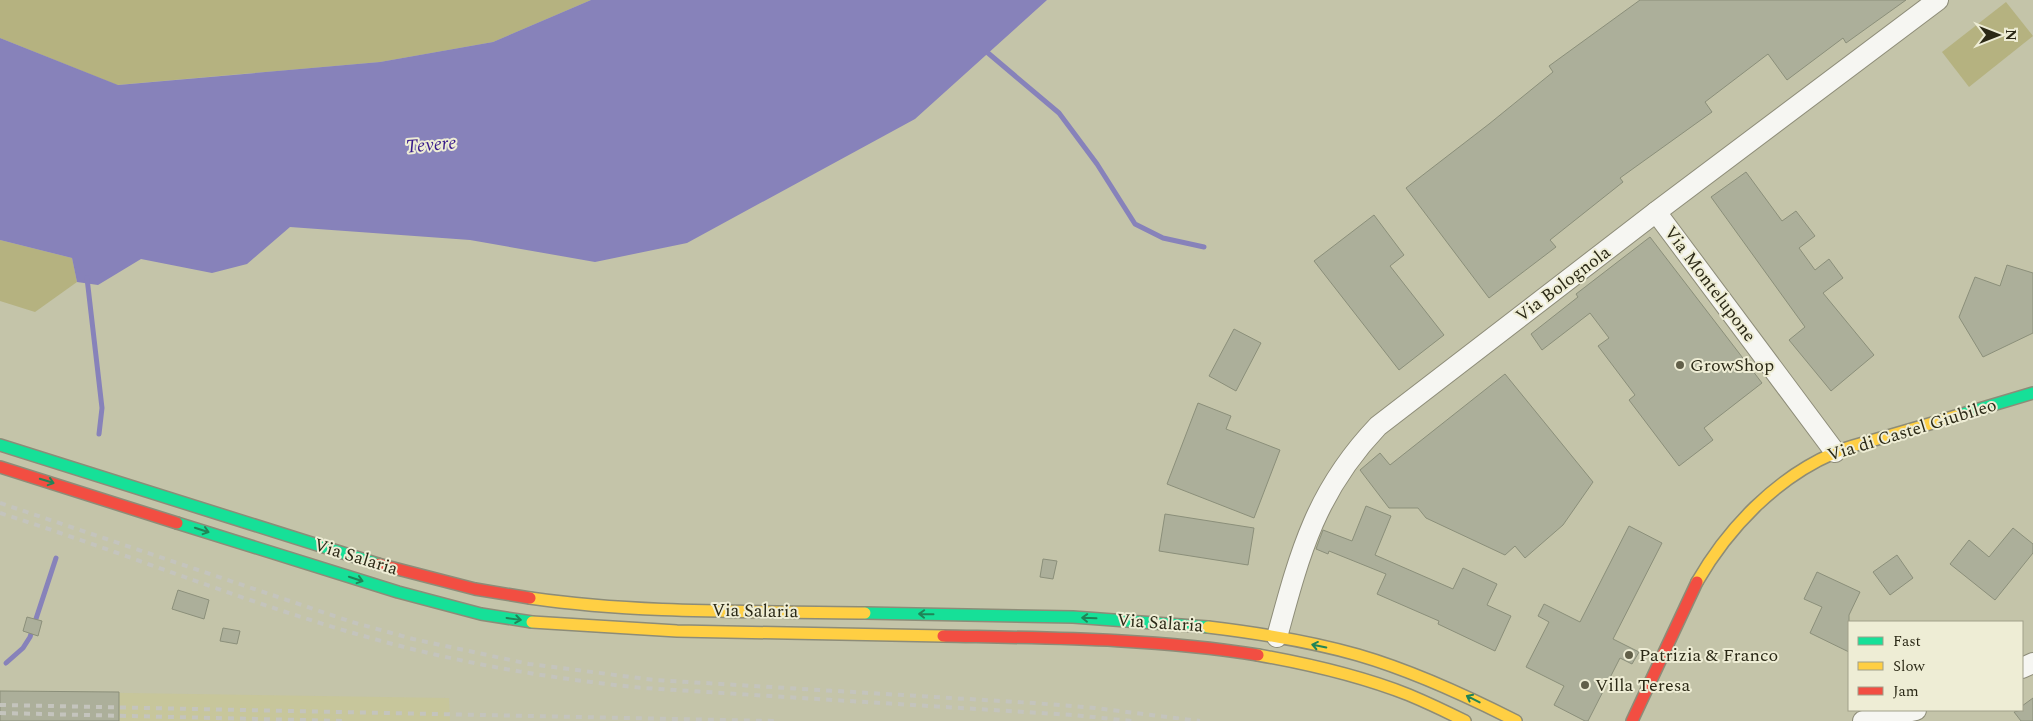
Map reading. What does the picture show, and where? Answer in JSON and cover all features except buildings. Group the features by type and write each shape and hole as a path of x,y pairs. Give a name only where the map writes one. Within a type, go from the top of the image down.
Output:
{"main road":[{"name":"Via di Castel Giubileo","path":"1632,721 1697,582 1724,539 1774,491 1804,468 1835,452 2033,393"},
{"name":"Via Salaria","path":"0,445 383,566 465,588 509,596 575,604 632,608 1052,616 1202,625 1277,637 1333,649 1408,672 1458,691 1516,721"},
{"name":"Via Salaria","path":"0,467 390,590 508,619 623,628 748,633 1054,638 1139,641 1208,648 1282,660 1352,676 1405,694 1465,721"}],"street":[{"name":"Via Bolognola","path":"1277,637 1300,555 1319,509 1341,470 1370,435 1388,418 1656,212 1938,0"},
{"name":"Via Montelupone","path":"1656,212 1835,452"},
{"path":"1863,721 1911,711"}],"shaded area":[{"path":"0,0 591,0 493,42 380,62 117,85 0,38"},
{"path":"2006,2 2033,36 1969,87 1942,52"},
{"path":"0,240 72,258 77,282 35,312 0,301"},
{"path":"0,691 449,698 450,721 0,721"}],"water":[{"name":"Tevere","path":"591,0 1047,0 915,119 687,243 595,262 470,240 290,227 247,264 212,273 141,259 98,285 77,282 72,258 0,240 0,38 118,85 380,62 493,42"}],"waterway":[{"path":"988,53 1059,113 1097,164 1135,224 1163,238 1204,247"},
{"path":"87,278 102,408 99,434"},
{"path":"6,663 23,648 30,637 56,558"}],"railway":[{"path":"0,503 352,622 413,639 529,664 655,680 1034,703 1095,708 1200,721"},
{"path":"0,513 308,619 412,649 498,668 643,688 1072,715 1132,721"},
{"path":"0,705 774,721"},
{"path":"0,713 344,721"}],"traffic: fast":[{"path":"1959,415 2033,393"},
{"path":"0,445 378,564"},
{"path":"177,523 398,592 481,614 532,622"},
{"path":"865,613 1073,617 1208,627"}],"traffic: slow":[{"path":"1697,582 1709,562 1739,524 1755,507 1792,476 1843,449 1959,415"},
{"path":"530,598 613,607 655,609 865,613"},
{"path":"532,622 677,631 943,636"},
{"path":"1208,627 1283,638 1358,655 1399,668 1438,684 1516,721"},
{"path":"1258,655 1354,676 1409,695 1465,721"}],"traffic: jam":[{"path":"0,467 177,523"},
{"path":"378,564 475,589 530,598"},
{"path":"1632,721 1697,582"},
{"path":"943,636 1061,638 1140,642 1219,649 1258,655"}],"place":[{"name":"GrowShop","path":"1680,365"},
{"name":"Patrizia & Franco","path":"1629,655"},
{"name":"Villa Teresa","path":"1585,685"}]}
